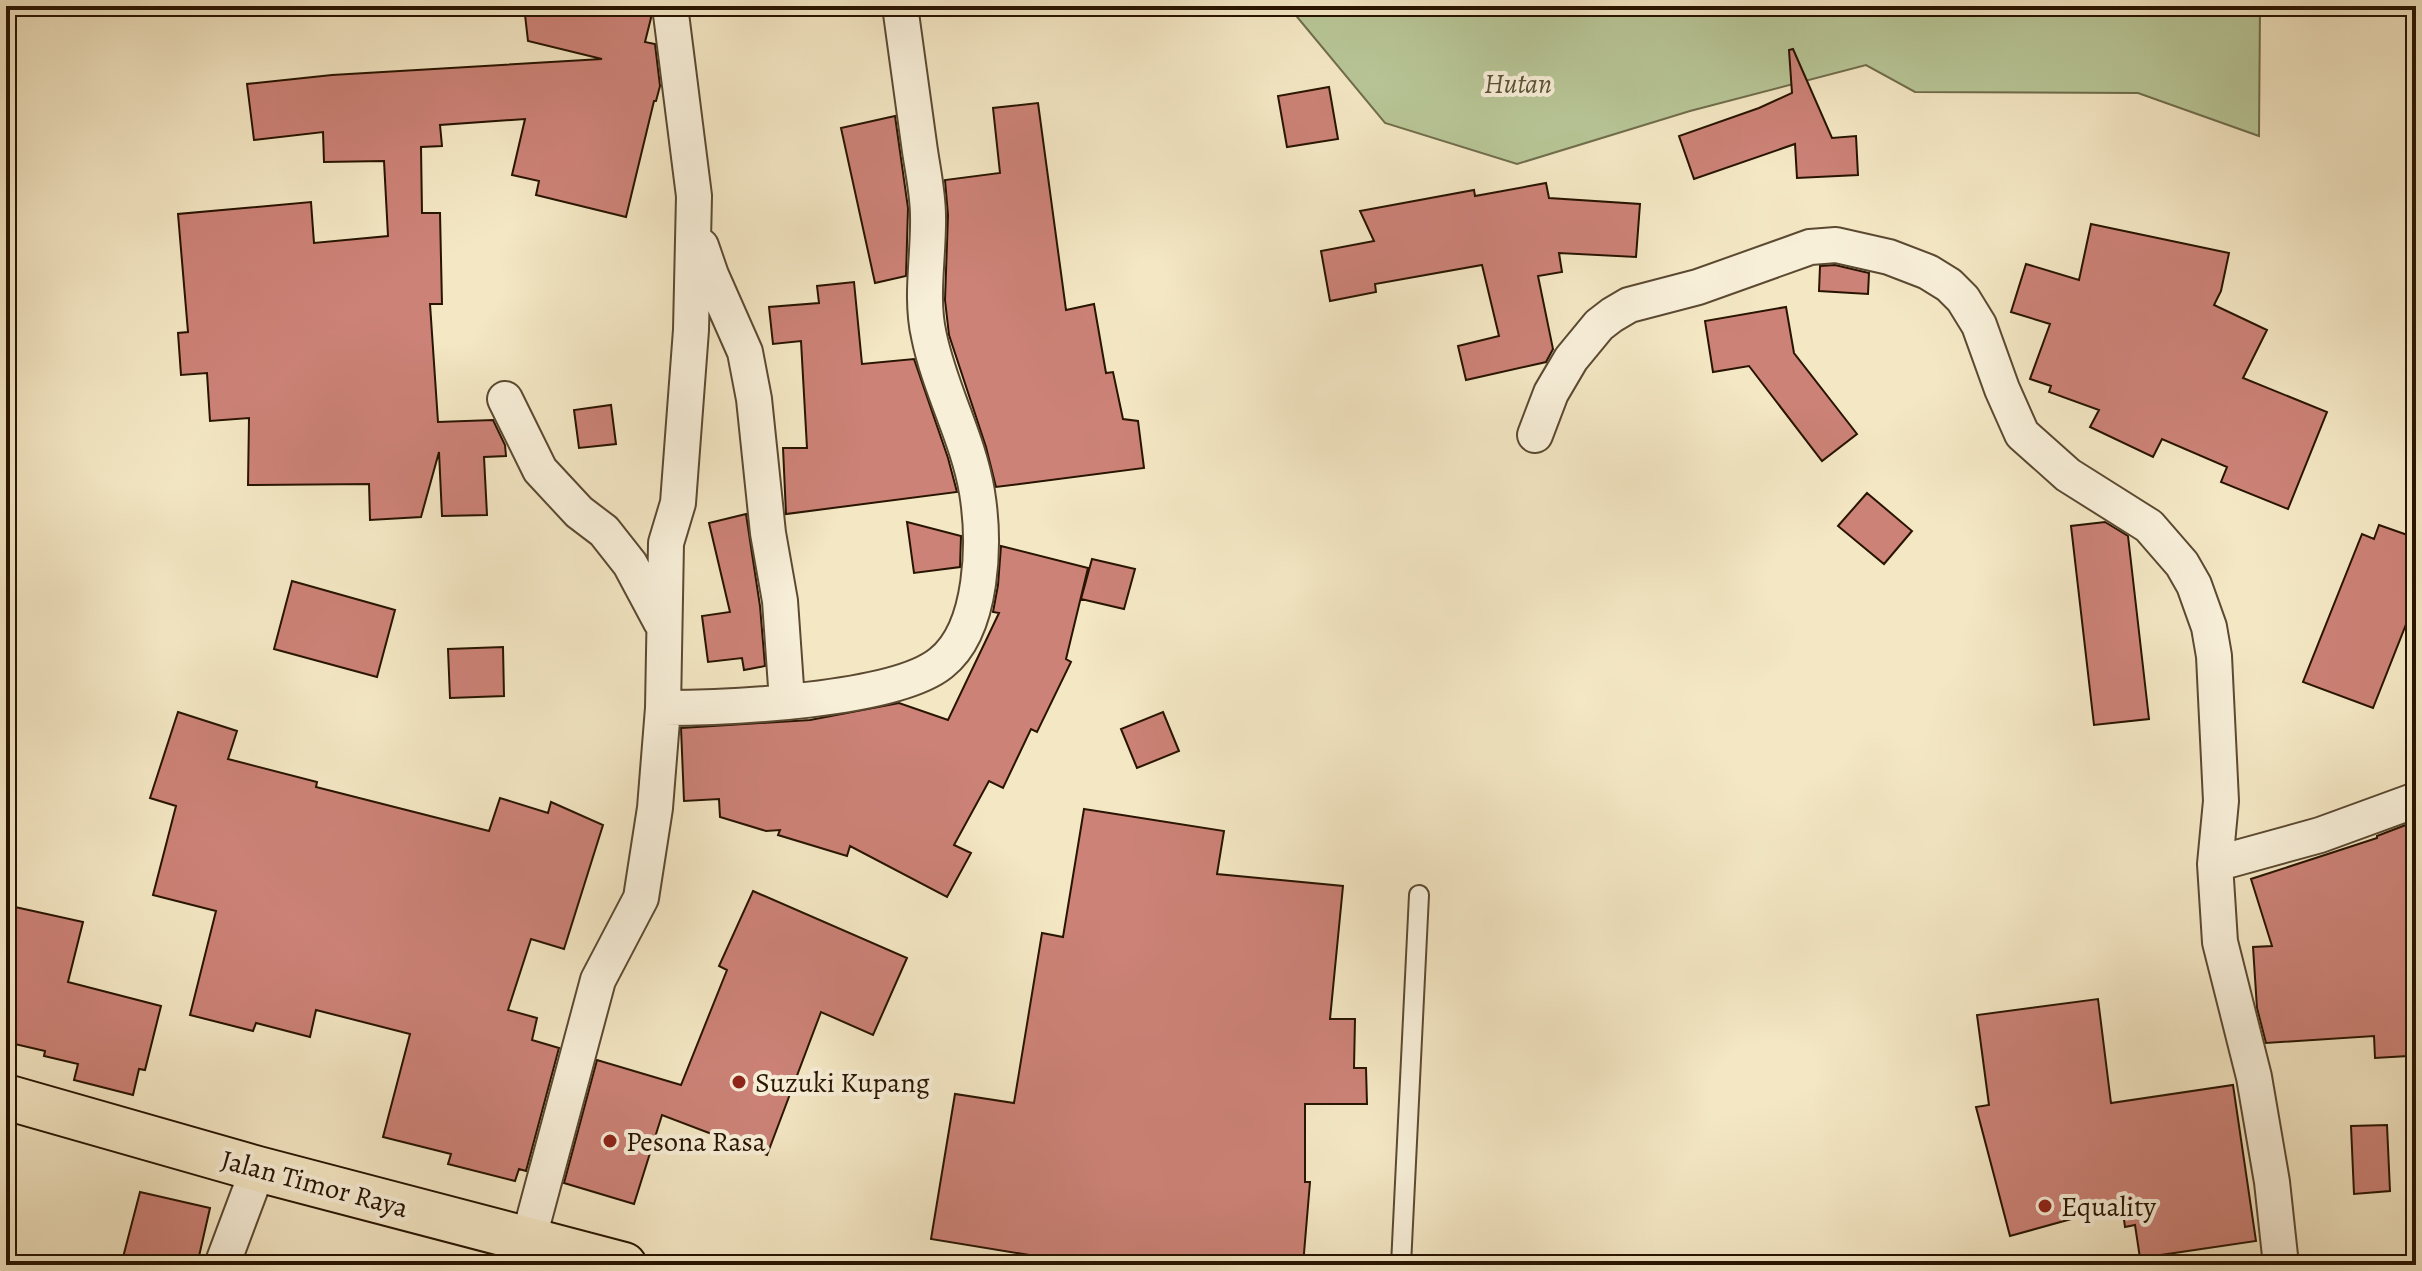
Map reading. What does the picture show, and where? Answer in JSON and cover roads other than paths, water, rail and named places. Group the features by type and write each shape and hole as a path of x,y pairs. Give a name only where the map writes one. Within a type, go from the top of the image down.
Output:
{"highway":[{"name":"Jalan Timor Raya","path":"6,1097 258,1169 624,1265"}],"street":[{"path":"528,1241 598,980 641,898 655,808 663,708 666,543 678,503 695,226 670,6"},
{"path":"663,708 725,708 868,690 904,681 941,664 958,643 970,618 982,562 977,493 964,437 928,336 925,301 928,214 900,6"},
{"path":"695,226 711,275 745,352 754,399 768,533 780,601 787,701"},
{"path":"1535,435 1551,393 1571,359 1599,325 1629,305 1698,287 1810,247 1836,245 1859,249 1928,272 1949,285 1963,299 1979,325 2022,434 2068,475 2149,526 2182,564 2194,585 2209,627 2214,656 2221,801 2215,864 2220,942 2254,1077 2272,1182 2281,1265"},
{"path":"505,399 540,470 579,512 604,531 630,564 649,595 664,630"},
{"path":"2215,864 2320,835 2416,800"},
{"path":"222,1265 258,1169"}],"lane":[{"path":"1401,1265 1419,895"}],"place":[{"name":"Suzuki Kupang","path":"739,1082"},
{"name":"Pesona Rasa","path":"610,1141"},
{"name":"Equality","path":"2045,1206"}],"park label":[{"name":"Hutan","path":"1518,83"}]}
